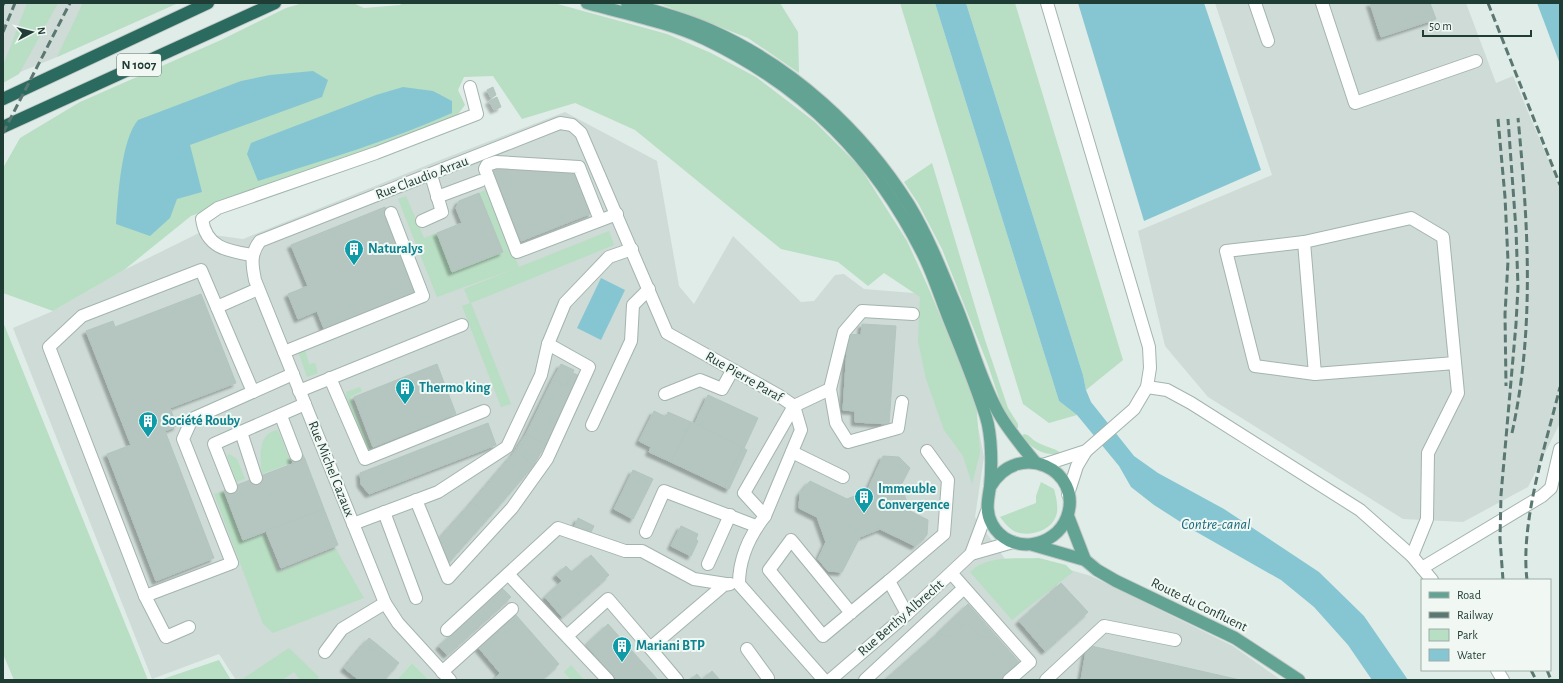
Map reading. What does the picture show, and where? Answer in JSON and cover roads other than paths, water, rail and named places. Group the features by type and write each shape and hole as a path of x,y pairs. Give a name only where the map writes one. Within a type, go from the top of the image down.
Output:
{"highway":[{"name":"N 1007","path":"3,99 208,3"},
{"name":"N 1007","path":"3,127 275,3"}],"main road":[{"path":"588,3 681,30 704,39 751,64 793,92 851,145 894,203 922,253 976,386 987,420 991,446 990,487 987,499 988,511 992,524 1001,534 1012,542 1032,545 1044,542 1054,536 1062,527 1068,516 1070,505 1064,482 1055,471 1039,464 1024,462 1008,467 996,478 990,487"},
{"path":"627,3 710,29 732,41 795,81 848,126 890,177 910,206 928,240 954,301 997,411 1014,437 1039,464"},
{"path":"1068,516 1085,560"},
{"name":"Route du Confluent","path":"1032,545 1051,549 1085,560 1097,570 1116,581 1235,638 1299,680"}],"street":[{"path":"1047,3 1149,346 1150,368 1147,387 1134,409 1090,448 1077,466 1068,494"},
{"path":"1255,3 1268,41"},
{"path":"1322,3 1355,103 1476,61"},
{"path":"252,255 225,250 206,233 202,219 218,208 376,153 478,114 470,87"},
{"name":"Rue Claudio Arrau","path":"252,255 260,241 560,123 572,125 581,133"},
{"name":"Rue Pierre Paraf","path":"581,133 667,333 732,371 778,395 794,406 802,430 765,516 756,526 746,550 739,570 739,584"},
{"path":"600,220 579,167 496,162 487,165 485,169 517,252 617,214"},
{"path":"422,221 442,212 430,175"},
{"path":"437,197 480,181"},
{"path":"284,352 423,296 391,214"},
{"path":"1412,556 1427,519 1428,453 1458,393 1443,237 1411,218 1304,242 1226,252 1255,366 1315,374 1455,363"},
{"path":"1304,242 1315,374"},
{"path":"353,524 438,492 507,447 541,375 548,344 565,303 609,257 632,249"},
{"name":"Rue Michel Cazaux","path":"252,255 255,280 258,289 385,603 398,622 446,676"},
{"path":"189,627 166,637 145,596 50,347 82,316 201,270 253,392"},
{"path":"217,307 258,289"},
{"path":"592,425 631,342 633,305 649,289"},
{"path":"902,402 898,428 848,442 836,423 830,389 844,332 862,311 913,314"},
{"path":"299,390 462,325"},
{"path":"416,500 448,578 512,508 547,460 589,366 548,344"},
{"path":"665,394 700,380 722,389 732,371"},
{"path":"145,596 232,563 183,439 192,419 293,374"},
{"path":"330,378 365,459 484,411"},
{"path":"1147,387 1167,390 1191,403 1360,510 1412,556 1431,579"},
{"path":"765,516 744,493 794,406 830,389"},
{"path":"231,487 214,444 281,416 305,404"},
{"path":"281,416 296,456"},
{"path":"241,432 256,478"},
{"path":"1039,464 1090,448"},
{"path":"1422,568 1542,496 1551,488 1560,449"},
{"path":"851,613 791,540 769,570 823,636 851,613 889,581 944,534 948,480 927,451"},
{"path":"792,452 843,477"},
{"path":"646,532 664,491 756,526"},
{"name":"Rue Berthy Albrecht","path":"830,680 952,574 971,554 988,511"},
{"path":"384,512 416,598"},
{"path":"708,564 730,515"},
{"path":"447,630 558,528 626,551 642,551 694,579 726,584 739,584 824,680"},
{"path":"971,554 1012,542"},
{"path":"508,574 608,680"},
{"path":"952,574 1030,662 1009,680"},
{"path":"889,581 907,614"},
{"path":"650,648 726,584"},
{"path":"865,680 964,588"},
{"path":"567,636 608,599 677,680"},
{"path":"325,652 342,629 385,603"},
{"path":"446,676 512,609"},
{"path":"1046,680 1104,626 1175,640"},
{"path":"747,649 768,680"},
{"path":"1497,671 1504,680"}],"water":[{"name":"Contre-canal","path":"935,3 966,3 1091,402 1134,456 1158,473 1224,509 1319,572 1364,616 1408,680 1372,680 1348,645 1314,607 1281,580 1193,530 1154,505 1131,487 1119,466 1077,415 1059,401"},
{"path":"1078,3 1204,3 1261,170 1144,221"},
{"path":"1537,3 1560,3 1560,64"},
{"path":"313,71 328,80 322,97 190,145 202,192 177,199 170,218 150,236 116,224 121,169 132,129 138,120 241,81 270,75"},
{"path":"403,87 433,91 452,101 452,113 381,141 258,181 247,154 251,143 376,95"},
{"path":"601,278 625,290 601,340 577,328"}],"railway":[{"path":"3,32 15,3"},
{"path":"3,133 70,3"},
{"path":"1488,3 1560,185"},
{"path":"1512,433 1519,394 1527,315 1527,236 1518,118"},
{"path":"1498,119 1505,197 1508,261 1505,314 1506,386"},
{"path":"1503,579 1500,539 1501,495 1518,287 1516,230 1508,119"},
{"path":"1527,579 1527,533 1531,508 1560,387"},
{"path":"1532,671 1536,680"},
{"path":"1547,671 1551,680"}],"place":[{"name":"Naturalys","path":"354,266"},
{"name":"Thermo king","path":"405,405"},
{"name":"Société Rouby","path":"148,438"},
{"name":"Immeuble Convergence","path":"864,514"},
{"name":"Mariani BTP","path":"622,663"}]}
